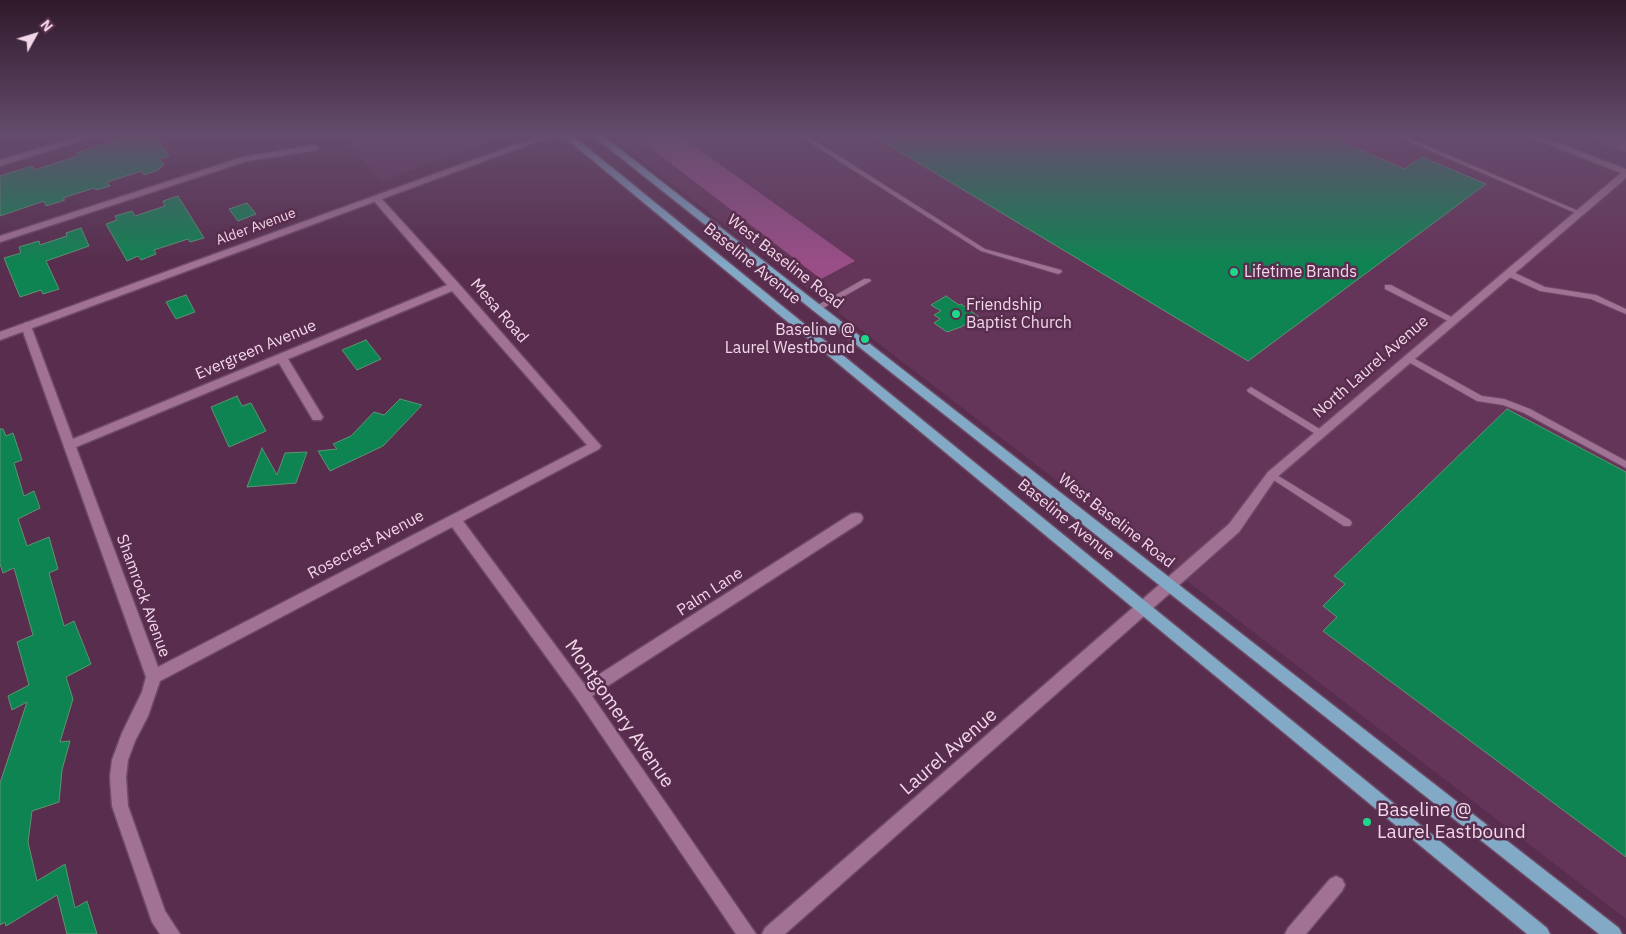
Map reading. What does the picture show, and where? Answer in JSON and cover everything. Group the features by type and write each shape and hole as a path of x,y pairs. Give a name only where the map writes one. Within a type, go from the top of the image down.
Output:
{"main road":[{"name":"Baseline Avenue","path":"620,179 1148,604 1542,934"},
{"name":"West Baseline Road","path":"651,179 1613,934"}],"street":[{"path":"0,239 186,179"},
{"name":"Alder Avenue","path":"0,336 432,179"},
{"name":"North Laurel Avenue","path":"1148,604 1234,528 1272,475 1619,179"},
{"name":"Mesa Road","path":"377,199 595,446"},
{"name":"Evergreen Avenue","path":"70,445 455,286"},
{"name":"Shamrock Avenue","path":"26,326 154,676 150,692 122,752 118,777 120,806 123,815 158,916 171,934"},
{"path":"281,357 317,417"},
{"name":"Rosecrest Avenue","path":"154,676 595,446"},
{"name":"Palm Lane","path":"582,694 856,518"},
{"name":"Montgomery Avenue","path":"454,519 582,694 747,934"},
{"name":"Laurel Avenue","path":"770,934 1148,604"},
{"path":"1294,934 1336,885"}],"lane":[{"path":"870,179 983,250 1058,272"},
{"path":"1499,179 1580,213"},
{"path":"1508,273 1544,289 1593,297 1626,312"},
{"path":"815,309 867,281"},
{"path":"1388,287 1453,320"},
{"path":"1408,358 1480,399 1504,402 1527,411 1626,465"},
{"path":"1251,390 1320,433"},
{"path":"1272,475 1347,523"}],"shaded area":[{"path":"665,179 1626,179 1626,919"},
{"path":"691,179 740,179 855,261 821,279"}],"building":[{"path":"0,179 118,179 107,182 110,186 96,190 94,188 63,198 65,200 46,206 44,201 0,216"},
{"name":"Lifetime Brands","path":"945,179 1473,179 1486,184 1248,361"},
{"path":"178,196 204,238 190,242 188,239 154,250 156,254 141,260 138,256 127,261 106,224 117,220 115,216 132,211 135,216 165,206 163,201"},
{"path":"247,203 256,214 238,221 229,209"},
{"path":"81,228 89,246 46,261 59,289 43,294 41,290 20,297 4,258 21,253 19,247 39,241 40,245 67,236 66,233"},
{"path":"186,295 195,312 176,319 166,302"},
{"path":"946,296 979,317 947,332 934,323 940,319 934,315 941,311 931,305"},
{"path":"366,340 381,359 357,370 342,350"},
{"path":"237,396 242,406 251,403 266,431 229,447 211,407"},
{"path":"400,399 422,405 383,446 330,471 318,451 337,449 333,444 351,436 374,412 384,415"},
{"path":"1507,409 1626,472 1626,857 1323,631 1337,617 1323,606 1345,584 1334,576"},
{"path":"0,429 3,429 6,436 13,433 22,460 14,463 24,496 34,491 40,508 18,519 27,546 49,537 58,569 49,573 64,626 74,621 91,664 66,677 73,699 60,742 70,741 62,770 59,802 32,811 28,842 37,881 65,864 75,908 87,901 97,934 67,934 57,895 6,926 5,922 0,925 0,783 27,702 12,710 8,696 29,685 17,642 33,635 14,568 3,573 0,564"},
{"path":"262,448 277,475 285,453 307,452 296,483 247,487"}],"place":[{"name":"Lifetime Brands","path":"1234,272"},
{"name":"Friendship Baptist Church","path":"956,314"},
{"name":"Baseline @ Laurel Westbound","path":"865,339"},
{"name":"Baseline @ Laurel Eastbound","path":"1367,822"}]}
